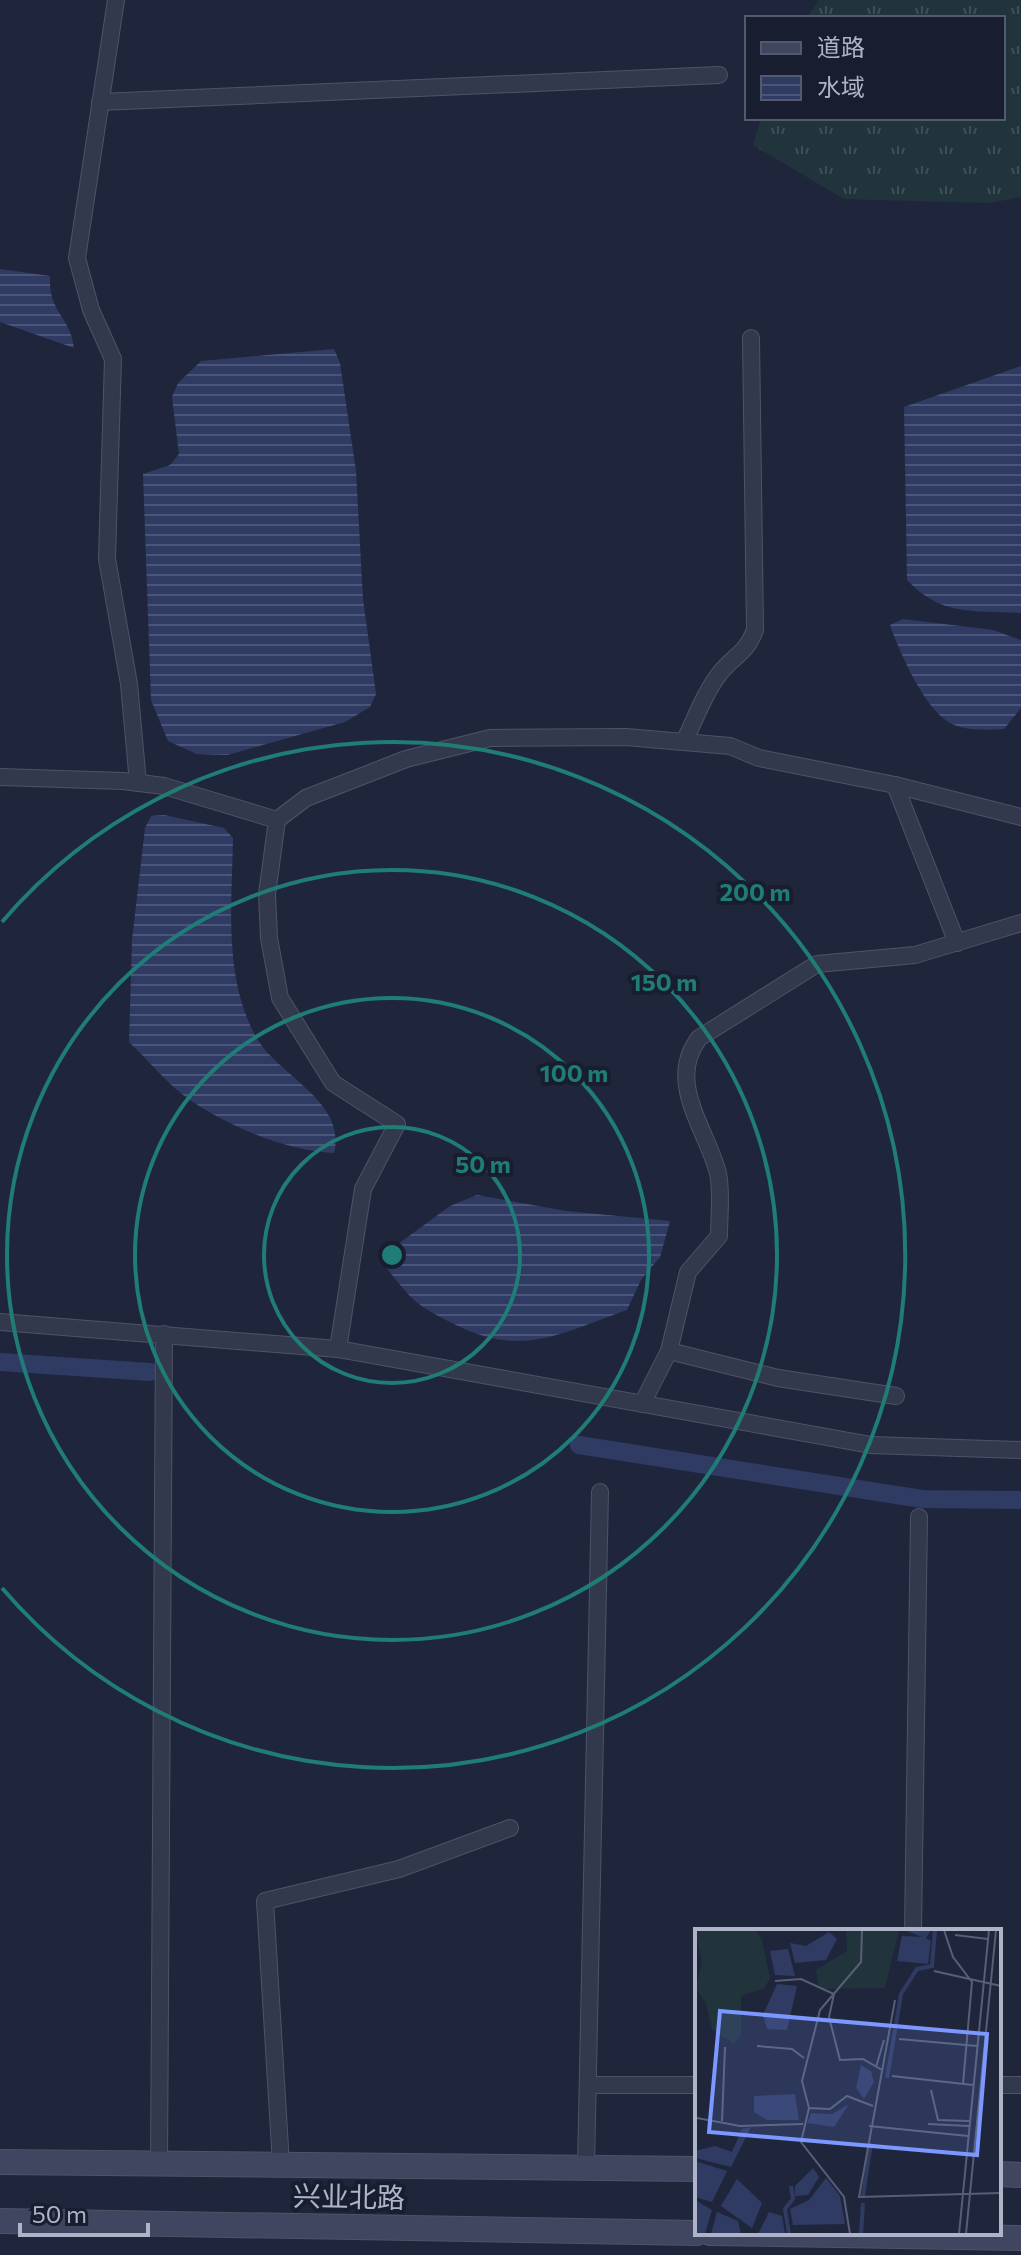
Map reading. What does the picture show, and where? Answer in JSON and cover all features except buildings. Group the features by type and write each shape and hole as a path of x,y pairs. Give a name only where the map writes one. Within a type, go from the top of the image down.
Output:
{"main road":[{"name":"兴业北路","path":"0,2162 695,2169"},
{"path":"1001,2174 1021,2175"},
{"name":"兴业北路","path":"0,2221 695,2233"},
{"path":"834,2235 1021,2238"}],"street":[{"path":"116,0 77,258 91,310 113,359 107,559 129,684 138,783"},
{"path":"100,102 719,75"},
{"path":"685,740 709,690 722,670 748,649 755,630 751,338"},
{"path":"338,1349 363,1189 397,1124 333,1083 280,998 269,938 267,894 277,820 306,798 406,759 490,738 685,740 730,746 759,758 895,785 1021,817"},
{"path":"0,777 164,786 277,820"},
{"path":"895,785 957,943"},
{"path":"642,1404 669,1351 688,1272 719,1236 718,1175 685,1091 690,1049 699,1038 817,964 915,955 1021,923"},
{"path":"0,1322 338,1349 871,1445 1021,1450"},
{"path":"159,2163 164,1334"},
{"path":"669,1351 778,1378 896,1396"},
{"path":"586,2167 600,1492"},
{"path":"913,1929 919,1517"},
{"path":"281,2164 265,1901 399,1869 510,1828"},
{"path":"588,2085 695,2085"}],"green space":[{"path":"819,0 1021,0 1021,197 989,203 844,199 753,145 760,120 1005,120 1005,16 808,16"}],"water":[{"path":"0,269 50,276 52,298 72,337 74,348 0,322"},
{"path":"334,349 340,363 356,471 363,599 376,694 370,707 345,722 227,755 197,754 168,741 151,700 143,474 170,465 179,454 172,397 178,383 201,361"},
{"path":"1021,366 1021,613 973,611 946,606 920,592 907,580 904,407"},
{"path":"903,619 993,630 1021,640 1021,708 1004,729 972,729 956,726 943,718 926,699 899,649 890,625"},
{"path":"164,815 224,828 233,838 232,939 238,990 245,1014 266,1051 308,1090 330,1118 335,1135 334,1153 275,1141 216,1116 183,1095 129,1042 132,940 145,828 151,816"},
{"path":"477,1195 566,1211 670,1221 660,1257 641,1280 627,1310 562,1334 522,1341 502,1340 456,1325 423,1307 386,1267 390,1250 450,1206"}],"waterway":[{"path":"0,1362 150,1372"},
{"path":"579,1445 922,1499 1021,1500"}]}
